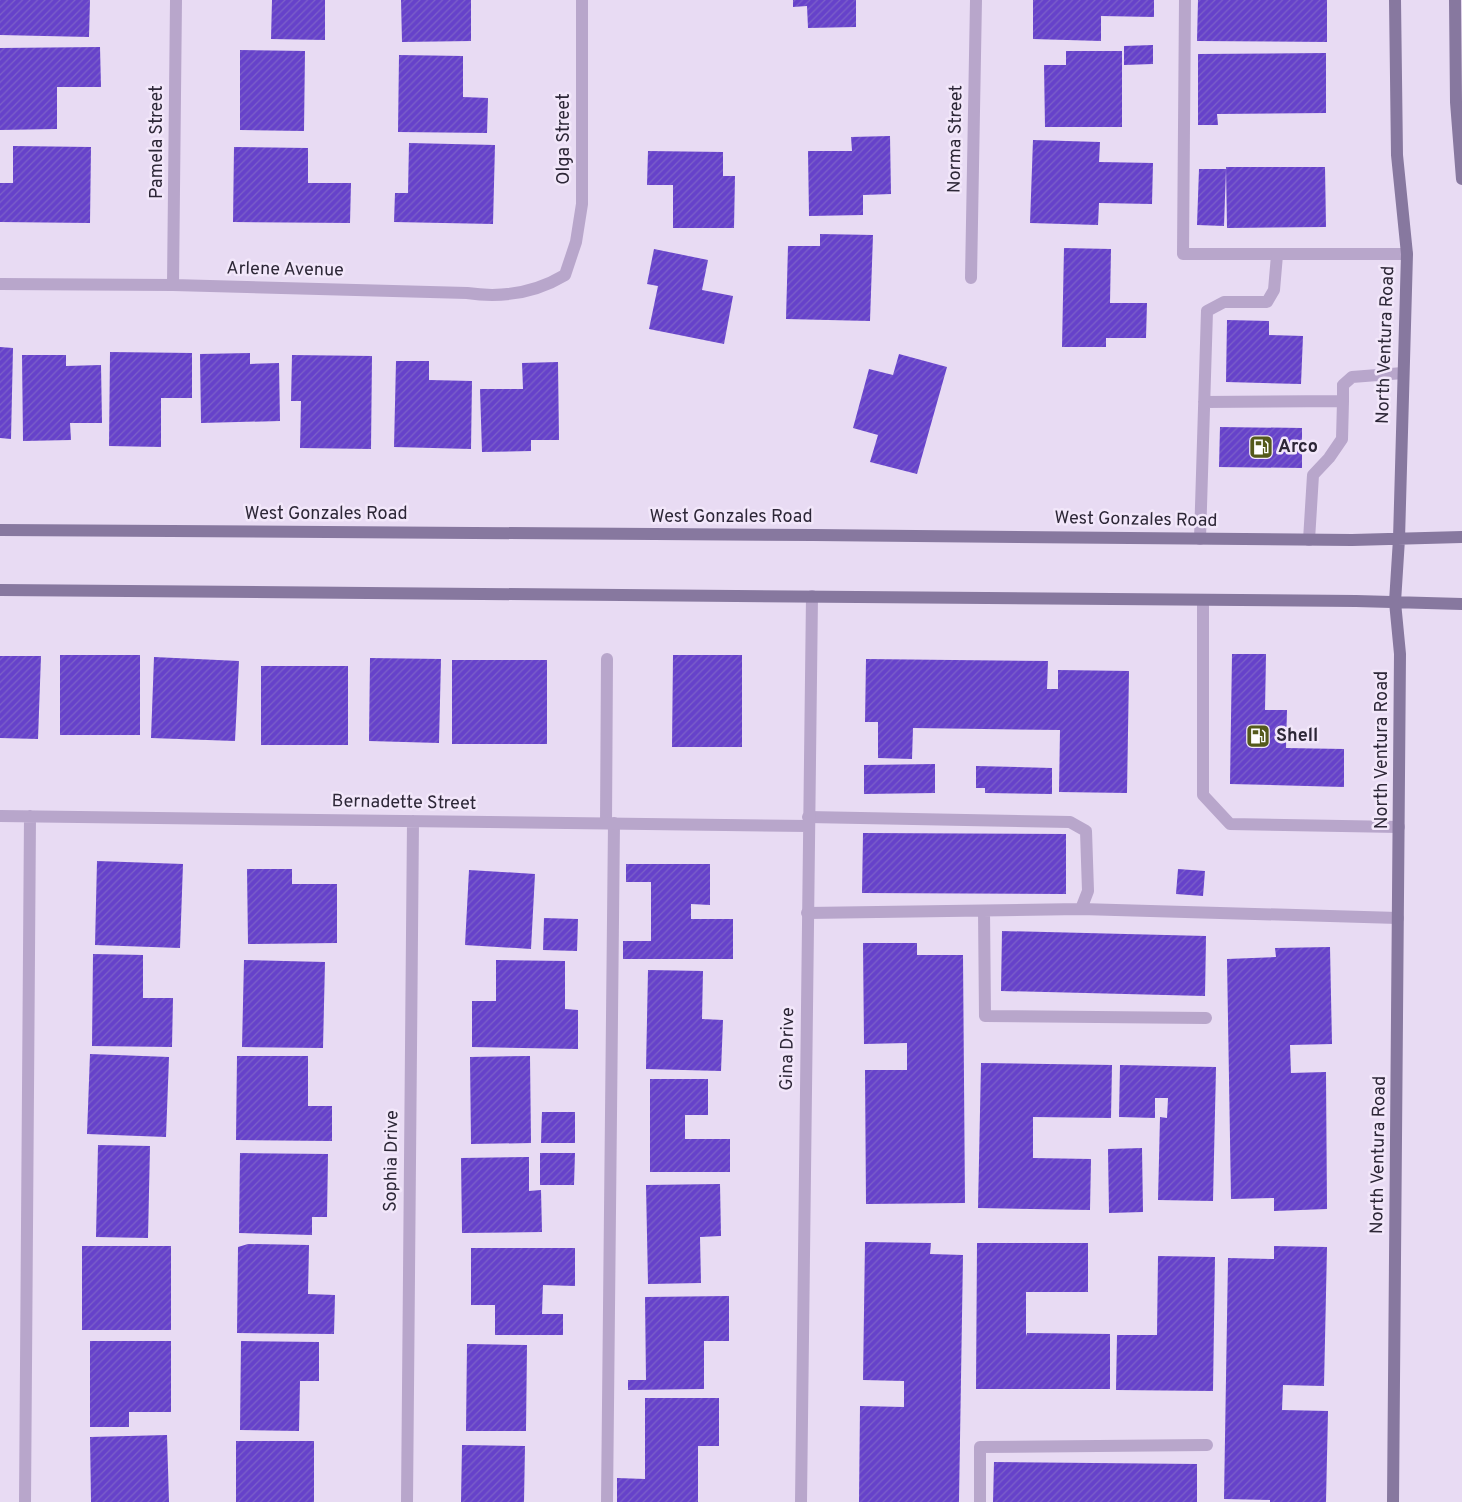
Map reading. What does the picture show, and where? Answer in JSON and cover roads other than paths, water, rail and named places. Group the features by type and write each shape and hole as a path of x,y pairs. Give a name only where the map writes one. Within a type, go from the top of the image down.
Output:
{"main road":[{"name":"North Ventura Road","path":"1393,1502 1400,654 1394,602 1399,538 1407,254 1397,154 1395,0"},
{"path":"1455,0 1456,102 1462,179"},
{"name":"West Gonzales Road","path":"0,530 1309,540 1462,537"},
{"path":"0,590 812,596 1462,604"}],"street":[{"name":"Pamela Street","path":"173,285 176,0"},
{"name":"Olga Street","path":"565,275 576,242 582,204 582,0"},
{"name":"Norma Street","path":"971,278 976,0"},
{"path":"1185,0 1183,254 1407,254"},
{"path":"1200,538 1207,310 1224,302 1267,302 1274,290 1277,255"},
{"name":"Arlene Avenue","path":"0,284 173,285 466,292 485,295 522,292 551,284 565,275"},
{"path":"1309,540 1312,475 1329,458 1342,439 1343,385 1352,377 1403,373"},
{"path":"1204,402 1343,401"},
{"name":"Gina Drive","path":"801,1502 812,596"},
{"path":"1203,600 1203,795 1230,824 1399,826"},
{"path":"607,658 610,823 607,1502"},
{"name":"Bernadette Street","path":"0,816 610,823 808,821 1070,822 1086,832 1088,892 1081,909"},
{"path":"25,1502 30,816"},
{"name":"Sophia Drive","path":"407,1502 413,820"},
{"path":"807,913 1081,909 1398,918"},
{"path":"984,911 985,1016 1206,1018"},
{"path":"980,1502 980,1447 1207,1445"}],"place":[{"name":"Arco","path":"1261,447"},
{"name":"Shell","path":"1258,736"}]}
